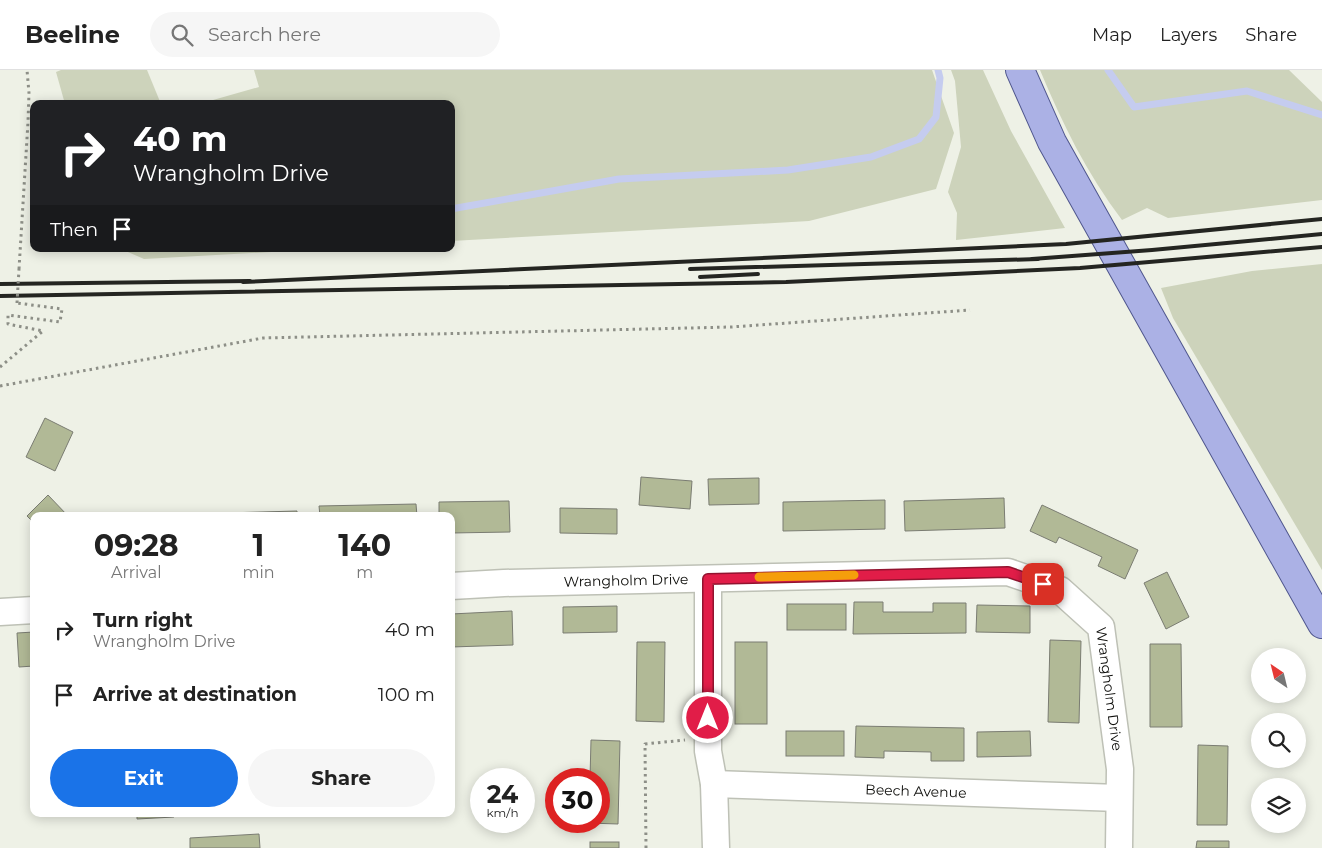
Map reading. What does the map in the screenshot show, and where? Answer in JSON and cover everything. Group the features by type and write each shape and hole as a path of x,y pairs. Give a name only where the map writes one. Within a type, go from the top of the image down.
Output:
{"main road":[{"path":"1020,70 1052,142 1322,624"}],"street":[{"name":"Wrangholm Drive","path":"455,586 504,583 1008,572 1060,590 1101,627 1120,769 1119,848"},
{"path":"708,579 708,751 714,784 716,848"},
{"path":"0,612 30,610"},
{"name":"Beech Avenue","path":"714,784 1119,798"}],"path":[{"path":"0,367 43,332 8,324 8,315 60,322 62,309 17,303 28,122 29,93 27,70"},
{"path":"0,386 263,338 731,327 970,310"},
{"path":"646,848 645,744 708,738"}],"green space":[{"path":"61,70 147,70 159,100 64,100 56,72"},
{"path":"254,70 932,70 954,133 936,189 809,221 455,241 455,100 213,100 259,87"},
{"path":"951,70 983,70 1011,131 1065,228 956,240 957,213 948,192 961,147 955,81"},
{"path":"1040,70 1289,70 1322,102 1322,200 1168,218 1147,208 1122,220 1109,203 1076,148"},
{"path":"128,252 270,252 144,259"},
{"path":"1322,264 1322,570 1173,318 1161,288 1252,271"}],"building":[{"path":"45,418 73,432 55,471 26,457"},
{"path":"641,477 692,481 690,509 639,505"},
{"path":"759,478 759,504 709,505 708,479"},
{"path":"48,495 64,512 31,512"},
{"path":"1004,498 1005,528 905,531 904,501"},
{"path":"885,500 885,529 783,531 783,502"},
{"path":"509,501 510,532 455,533 455,512 439,512 439,502"},
{"path":"416,504 417,512 320,512 319,506"},
{"path":"1042,505 1138,550 1125,579 1098,566 1102,557 1059,537 1056,543 1030,531"},
{"path":"560,508 617,509 617,534 560,533"},
{"path":"297,511 297,512 261,512"},
{"path":"1167,572 1189,617 1166,629 1144,583"},
{"path":"854,602 883,602 883,612 933,612 933,603 966,603 966,633 853,634"},
{"path":"787,604 846,604 846,630 787,630"},
{"path":"977,605 1030,606 1030,633 976,632"},
{"path":"617,606 617,632 563,633 563,607"},
{"path":"512,611 513,645 455,647 455,614"},
{"path":"30,632 30,666 19,667 17,633"},
{"path":"1050,640 1081,641 1079,723 1048,722"},
{"path":"637,642 665,642 664,722 636,721"},
{"path":"735,642 767,642 767,724 735,724"},
{"path":"1150,644 1181,644 1182,727 1150,727"},
{"path":"856,726 964,728 964,761 931,761 931,752 884,751 884,758 855,757"},
{"path":"786,731 844,731 844,756 786,756"},
{"path":"1030,731 1031,756 977,757 977,732"},
{"path":"591,740 620,741 618,824 610,824 610,768 590,768"},
{"path":"1198,745 1228,746 1227,825 1197,825"},
{"path":"137,817 174,817 137,819"},
{"path":"259,834 260,848 190,848 190,838"},
{"path":"1197,841 1229,841 1229,848 1196,848"},
{"path":"590,842 619,842 619,848 590,848"}],"waterway":[{"path":"455,208 619,179 788,170 871,157 919,139 936,117 940,78 938,70"},
{"path":"1108,70 1134,107 1247,91 1322,115"}],"railway":[{"path":"243,282 1066,244 1322,219"},
{"path":"1032,259 1322,234"},
{"path":"0,296 786,282 1080,268 1322,247"},
{"path":"690,269 1038,259"},
{"path":"700,277 758,274"},
{"path":"0,284 250,281"}],"slow traffic":[{"path":"759,577 854,575"}],"route":[{"path":"708,718 708,579 1008,572 1043,584"}]}
